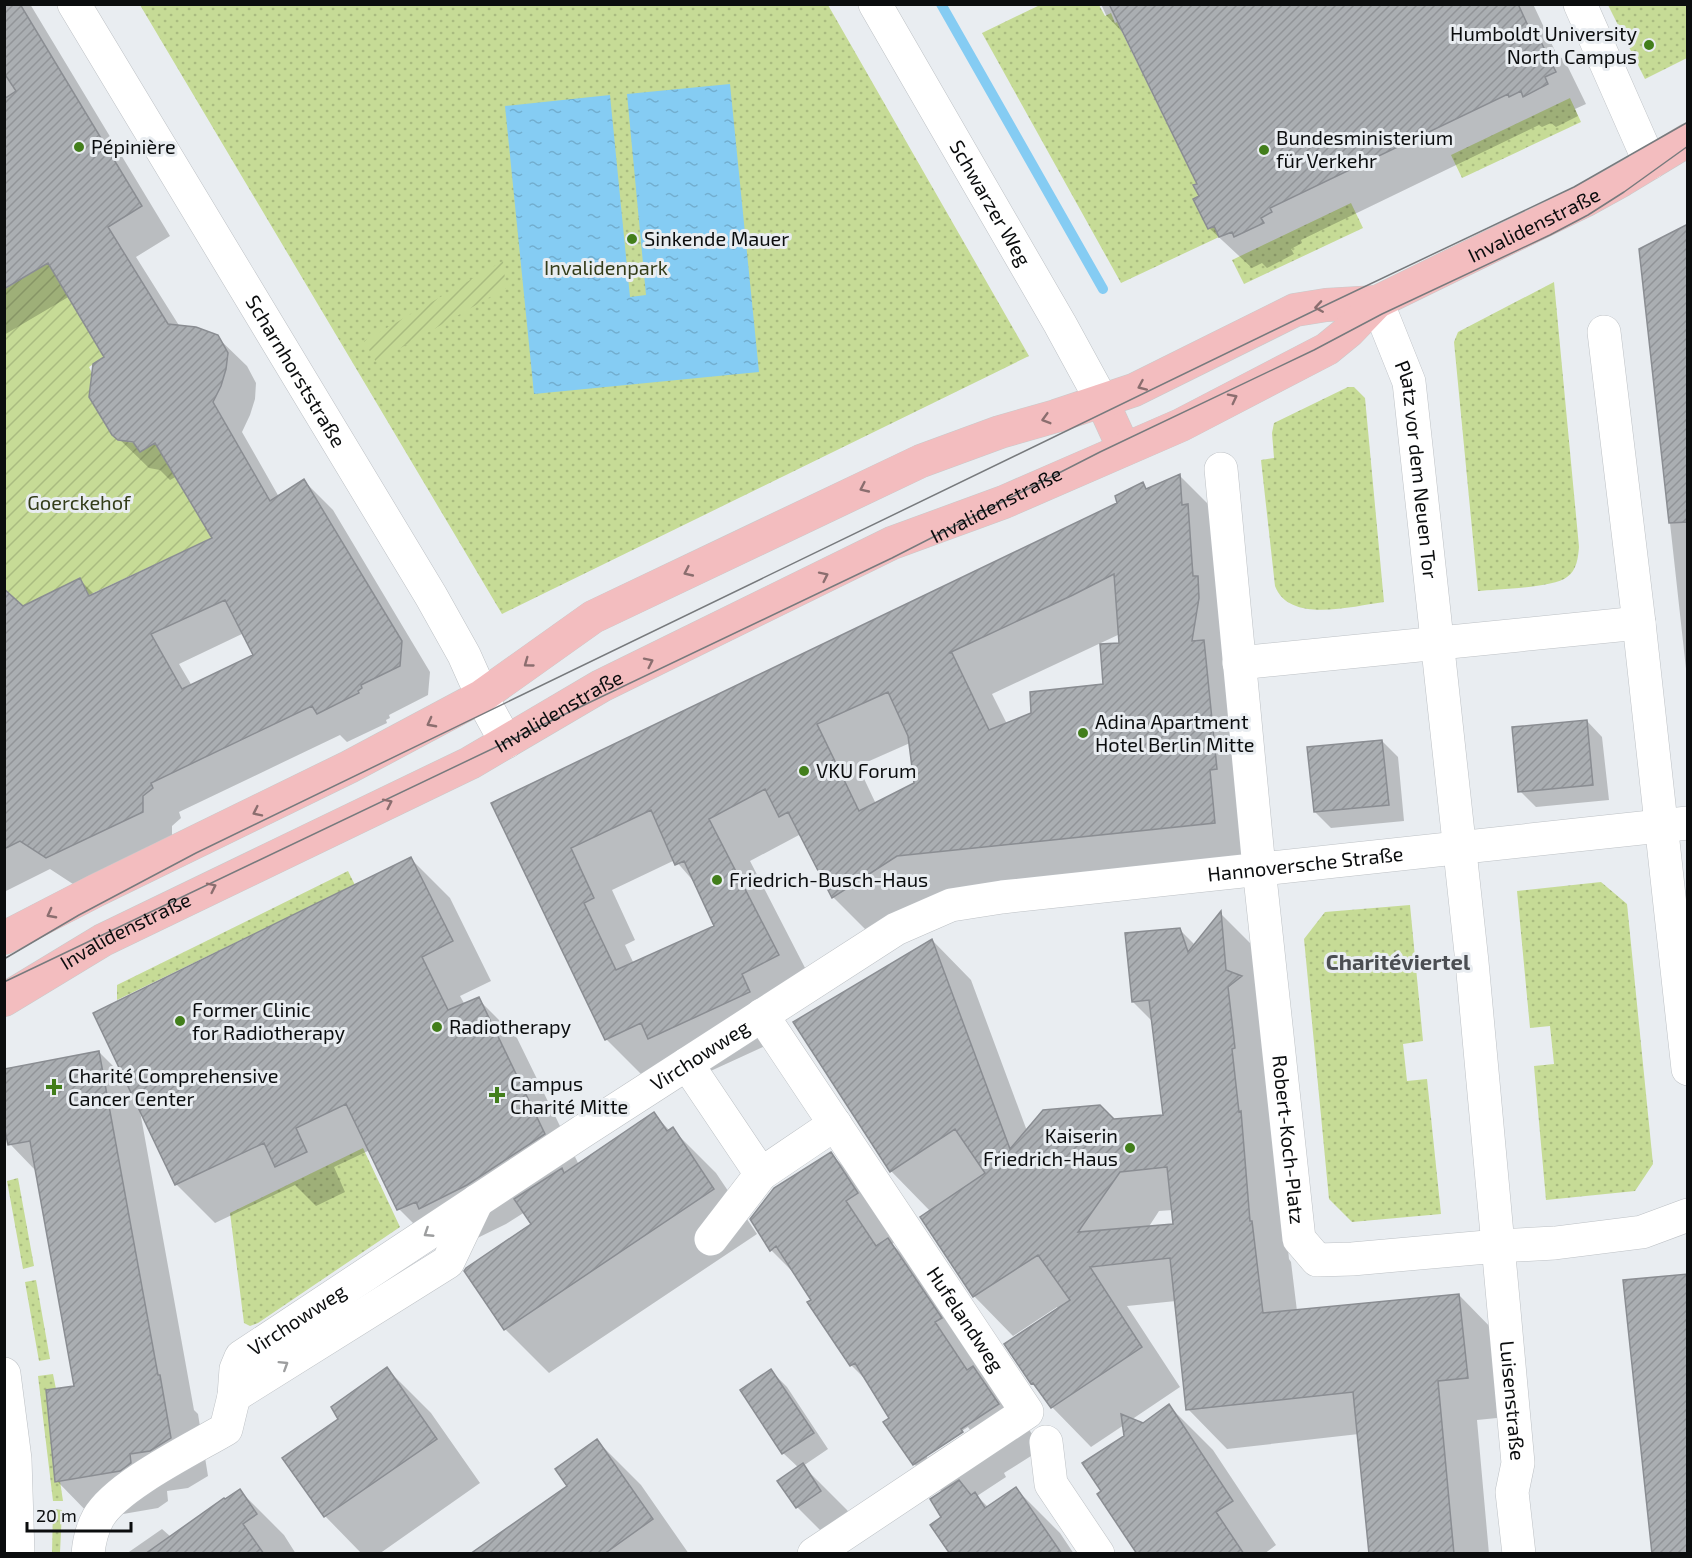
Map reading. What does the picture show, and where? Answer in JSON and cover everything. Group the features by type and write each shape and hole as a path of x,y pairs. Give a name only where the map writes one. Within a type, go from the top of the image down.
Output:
{"main road":[{"name":"Invalidenstraße","path":"4,1000 103,940 470,763 601,686 892,543 1004,502 1181,425 1317,356 1338,341 1377,302 1584,201 1688,140"},
{"name":"Invalidenstraße","path":"4,939 97,890 349,767 482,696 593,618 615,606 927,458 1000,432 1134,390 1295,310 1326,305 1377,302"},
{"path":"1102,401 1124,449"}],"street":[{"name":"Scharnhorststraße","path":"74,4 431,596 469,665 506,742"},
{"name":"Schwarzer Weg","path":"875,4 1102,401"},
{"path":"1580,4 1650,163"},
{"name":"Platz vor dem Neuen Tor","path":"1377,302 1409,382 1460,847"},
{"path":"1604,332 1639,623 1674,824 1688,1070"},
{"path":"1221,469 1259,868"},
{"path":"1239,663 1639,623"},
{"name":"Hannoversche Straße","path":"926,915 951,905 1002,897 1674,824"},
{"path":"1460,847 1498,1246"},
{"name":"Robert-Koch-Platz","path":"1259,868 1299,1239 1317,1260 1539,1245 1642,1232 1688,1215"},
{"name":"Virchowweg","path":"88,1554 89,1542 98,1517 122,1491 225,1429 234,1396 448,1262 477,1201 896,929 926,915"},
{"name":"Hufelandweg","path":"762,1015 1027,1412 814,1554"},
{"path":"687,1064 760,1174"},
{"path":"711,1239 760,1174 836,1125"},
{"name":"Luisenstraße","path":"1498,1246 1518,1463 1512,1492 1519,1554"},
{"path":"4,1374 15,1459 18,1554"},
{"path":"1046,1442 1051,1484 1098,1554"}],"green space":[{"name":"Invalidenpark","path":"140,5 828,5 1029,356 502,614"},
{"path":"1040,5 1099,5 1105,16 1111,13 1197,184 1194,186 1219,237 1121,283 982,33"},
{"path":"1608,5 1687,5 1687,58 1645,79"},
{"path":"1570,98 1581,122 1462,178 1451,155"},
{"path":"1351,203 1363,228 1244,284 1232,260"},
{"path":"503,261 506,288 376,362 364,341"},
{"name":"Goerckehof","path":"48,263 104,357 89,367 96,381 90,387 90,399 112,435 155,443 212,538 89,595 80,578 5,615 5,289"},
{"path":"1554,282 1579,547 1577,559 1570,574 1560,581 1538,586 1478,591 1454,342 1458,332"},
{"path":"1348,387 1354,387 1365,398 1384,602 1340,609 1307,609 1282,598 1275,586 1261,460 1274,458 1272,433 1274,423"},
{"path":"348,871 355,885 117,1000 117,985"},
{"path":"1601,882 1627,904 1653,1164 1635,1191 1546,1200 1534,1066 1554,1064 1550,1026 1530,1028 1517,891"},
{"path":"1410,905 1423,1041 1403,1044 1407,1081 1427,1079 1441,1214 1352,1222 1329,1199 1304,939 1325,912"},
{"path":"363,1148 400,1227 258,1323 250,1326 244,1323 230,1213"},
{"path":"18,1178 34,1266 23,1269 7,1181"},
{"path":"36,1280 50,1359 39,1361 25,1282"},
{"path":"53,1374 56,1389 46,1391 55,1482 60,1481 63,1501 53,1501 38,1376"},
{"path":"53,1509 62,1510 60,1553 52,1553"}],"water":[{"path":"730,84 759,372 534,394 505,106 610,95 630,297 646,295 627,94"}],"building":[{"path":"4,4 20,4 142,206 108,227 168,324 196,327 218,335 228,353 221,386 213,402 270,501 304,479 402,641 400,666 361,685 359,693 317,714 312,706 151,783 153,788 143,796 143,812 46,858 20,841 4,849 4,589 23,606 80,578 89,596 212,538 155,443 140,452 133,442 118,440 112,435 89,397 93,364 104,357 48,263 4,289 4,99 16,91 4,73","holes":["225,600 253,655 182,689 151,634"]},
{"path":"1109,4 1518,4 1530,30 1534,28 1556,72 1545,77 1548,84 1523,97 1521,91 1509,97 1508,94 1270,208 1272,212 1261,218 1264,223 1234,237 1232,232 1219,237 1214,226 1208,229 1193,199 1199,196 1193,185 1197,184"},
{"path":"1688,224 1688,522 1669,523 1639,249"},
{"path":"1180,474 1182,505 1188,504 1193,576 1198,576 1199,598 1192,641 1204,640 1217,769 1210,770 1215,823 897,856 832,898 788,812 779,817 765,789 709,819 779,955 742,974 750,992 648,1039 641,1023 605,1040 491,803 1117,503 1115,496 1143,482 1146,489","holes":["1114,574 1119,643 1100,644 1103,684 1030,692 1031,713 989,730 952,653 949,653","888,692 908,736 914,783 859,811 817,724","651,810 675,865 684,861 714,926 616,970 584,903 594,898 571,848"]},
{"path":"1587,720 1593,785 1518,792 1512,727"},
{"path":"1382,740 1389,805 1314,812 1307,747"},
{"path":"411,857 453,941 422,957 448,1010 479,997 545,1134 467,1185 419,1209 416,1202 397,1210 346,1104 296,1128 307,1152 275,1167 264,1143 175,1185 93,1013"},
{"path":"1221,911 1226,970 1242,976 1228,987 1235,1048 1232,1049 1239,1112 1241,1111 1250,1221 1252,1221 1263,1313 1459,1294 1468,1378 1438,1381 1454,1554 1369,1554 1353,1392 1186,1410 1170,1258 1090,1267 1142,1347 1051,1408 1033,1383 1031,1384 1004,1344 1070,1300 1038,1255 973,1297 920,1217 985,1173 955,1129 890,1172 793,1022 932,939 1010,1149 1043,1110 1100,1105 1114,1119 1163,1115 1149,1000 1132,1002 1125,933 1180,928 1188,952","holes":["1167,1167 1173,1224 1078,1232 1120,1172"]},
{"path":"99,1051 171,1438 150,1451 130,1454 131,1463 120,1471 55,1482 46,1390 74,1386 30,1141 8,1145 4,1126 4,1069"},
{"path":"654,1112 667,1131 673,1127 714,1189 504,1330 464,1271 466,1268 531,1224 514,1199 562,1168 564,1173"},
{"path":"831,1152 858,1193 846,1201 876,1246 888,1238 942,1318 935,1322 967,1370 973,1366 999,1404 961,1429 963,1432 913,1465 883,1422 889,1418 855,1363 850,1366 807,1302 811,1300 776,1246 770,1251 750,1219 774,1188"},
{"path":"1688,1274 1688,1554 1652,1554 1623,1280"},
{"path":"387,1367 437,1439 324,1517 282,1458 338,1419 331,1407"},
{"path":"771,1369 814,1433 782,1454 740,1390"},
{"path":"1169,1404 1233,1501 1216,1512 1244,1554 1137,1554 1097,1494 1101,1491 1082,1463 1124,1436 1121,1414 1143,1423"},
{"path":"597,1439 653,1519 604,1554 470,1554 567,1486 555,1469"},
{"path":"803,1463 821,1491 796,1508 777,1481"},
{"path":"959,1480 971,1495 975,1492 985,1508 1016,1487 1062,1554 950,1554 930,1525 941,1517 930,1499"},
{"path":"240,1489 257,1514 243,1524 264,1554 145,1554 224,1498"}],"waterway":[{"path":"941,4 1103,289"}],"tram line":[{"path":"4,959 79,915 196,853 1574,187 1688,122"},
{"path":"4,982 892,558 1100,452 1314,350 1382,314 1550,235 1624,192 1688,146"}],"place":[{"name":"Humboldt University North Campus","path":"1649,45"},
{"name":"Pépinière","path":"79,147"},
{"name":"Bundesministerium für Verkehr","path":"1264,150"},
{"name":"Sinkende Mauer","path":"632,239"},
{"name":"Adina Apartment Hotel Berlin Mitte","path":"1083,733"},
{"name":"VKU Forum","path":"804,771"},
{"name":"Friedrich-Busch-Haus","path":"717,880"},
{"name":"Former Clinic for Radiotherapy","path":"180,1021"},
{"name":"Radiotherapy","path":"437,1027"},
{"name":"Charité Comprehensive Cancer Center","path":"54,1087"},
{"name":"Campus Charité Mitte","path":"497,1095"},
{"name":"Kaiserin Friedrich-Haus","path":"1130,1148"}],"district":[{"name":"Charitéviertel","path":"1398,962"}]}
